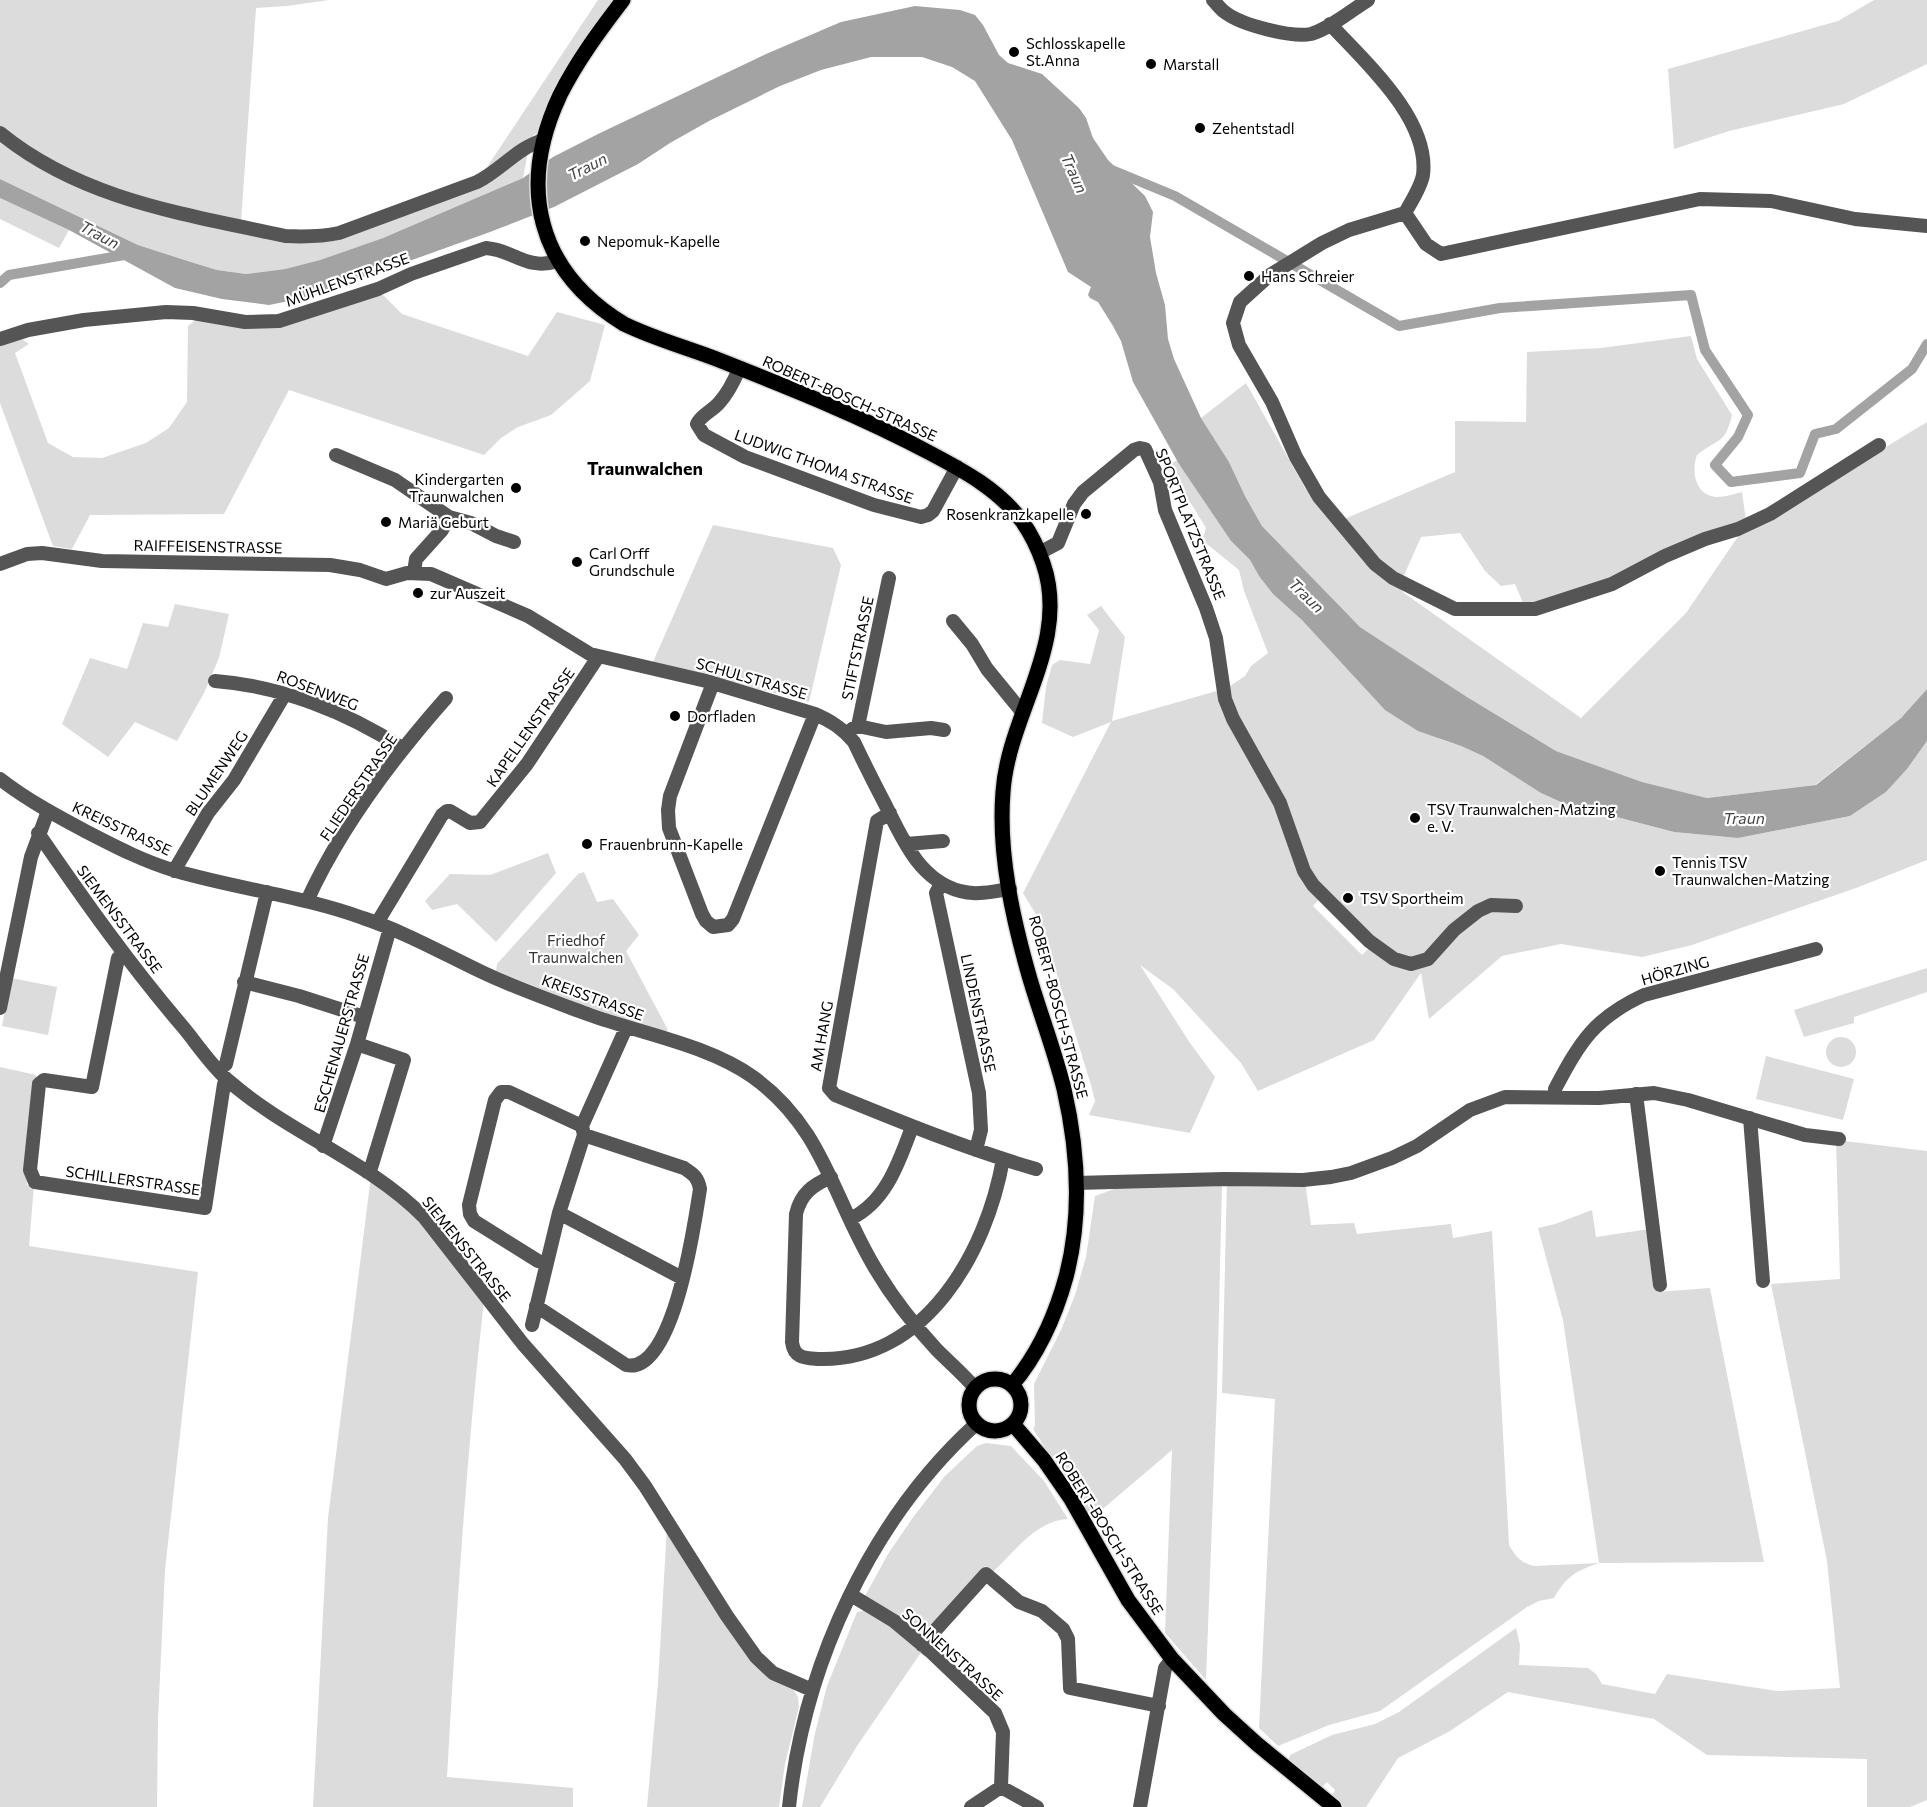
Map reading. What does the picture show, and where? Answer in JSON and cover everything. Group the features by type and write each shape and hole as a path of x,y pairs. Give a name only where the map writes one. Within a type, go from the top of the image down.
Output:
{"main road":[{"name":"ROBERT-BOSCH-STRASSE","path":"623,0 573,71 560,95 544,140 540,157 538,199 547,237 557,261 584,295 624,324 844,411 957,467 995,493 1009,506 1028,529 1045,569 1050,593 1049,627 1038,672 1009,754 1003,793 1004,846 1010,889 1029,976 1063,1086 1073,1142 1076,1183 1074,1237 1053,1320 1022,1374 1012,1385"},
{"path":"997,1379 1012,1385 1020,1397 1021,1404 1013,1424 999,1430 984,1428 977,1423 970,1410 969,1402 975,1388 989,1380 997,1379"},
{"name":"ROBERT-BOSCH-STRASSE","path":"1013,1424 1044,1460 1071,1499 1128,1600 1172,1659 1224,1714 1334,1807"}],"street":[{"path":"1213,0 1225,13 1246,23 1299,34 1312,33 1368,0"},
{"path":"1330,24 1407,112 1420,141 1423,176 1405,213 1349,230 1270,275 1240,302 1233,323 1239,345 1272,402 1296,458 1320,497 1375,564 1393,578 1455,609 1535,609 1612,584 1665,556 1705,539 1738,529 1770,514 1879,445"},
{"path":"0,133 42,163 87,185 121,198 285,236 302,237 321,237 339,232 477,182 525,147 544,140"},
{"path":"1405,213 1426,244 1441,254 1700,199 1771,201 1855,219 1927,226"},
{"name":"MÜHLENSTRASSE","path":"0,339 28,330 84,320 166,312 193,313 245,321 279,321 378,289 411,274 486,248 535,265 557,261"},
{"name":"LUDWIG THOMA STRASSE","path":"739,369 727,394 711,411 699,419 697,424 704,435 745,457 874,505 914,516 928,515 933,511 957,467"},
{"name":"SPORTPLATZSTRASSE","path":"1039,553 1058,543 1074,504 1083,492 1134,450 1144,449 1160,482 1165,510 1206,608 1216,638 1225,699 1233,719 1280,803 1304,871 1313,885 1370,941 1394,958 1411,964 1428,959 1454,930 1478,911 1491,905 1516,906"},
{"path":"336,455 395,480 449,517 471,523 514,542"},
{"path":"414,572 419,555 442,530 449,517"},
{"name":"RAIFFEISENSTRASSE","path":"0,564 27,554 42,553 102,561 330,565 360,570 387,579 414,572"},
{"name":"SCHULSTRASSE","path":"414,572 438,576 513,608 582,651 598,657 713,683 815,714 852,729 854,742 906,844 926,872 941,884 972,894 1010,889"},
{"name":"STIFTSTRASSE","path":"852,729 889,578"},
{"path":"953,621 987,669 1023,713"},
{"name":"KAPELLENSTRASSE","path":"383,926 442,815 450,811 470,823 480,822 527,764 598,657"},
{"name":"ROSENWEG","path":"215,681 263,687 315,704 362,725 402,748"},
{"path":"713,683 670,796 668,810 669,828 698,903 706,921 713,927 723,926 734,919 815,714"},
{"name":"BLUMENWEG","path":"174,871 208,813 234,780 285,694"},
{"name":"FLIEDERSTRASSE","path":"307,901 345,832 402,748 446,698"},
{"path":"852,729 886,732 931,728 944,730"},
{"name":"KREISSTRASSE","path":"0,779 48,811 131,854 174,871 307,901 383,926 493,977 626,1028 705,1052 737,1067 755,1079 788,1108 801,1124 813,1141 873,1266 915,1325 975,1388"},
{"path":"0,1008 2,978 31,857 48,811"},
{"name":"AM HANG","path":"890,813 877,821 829,1088 835,1095 912,1127 1036,1168"},
{"name":"SIEMENSSTRASSE","path":"38,833 124,954 224,1076 282,1121 367,1172 408,1202 424,1218 523,1344 625,1459 756,1657 773,1673 812,1690"},
{"path":"906,844 943,841"},
{"name":"LINDENSTRASSE","path":"941,884 936,893 979,1093 981,1130 976,1150"},
{"name":"SCHILLERSTRASSE","path":"124,954 118,958 92,1087 44,1080 39,1084 30,1170 35,1182 205,1208 226,1064 267,892"},
{"name":"ESCHENAUERSTRASSE","path":"323,1146 357,1044 383,926"},
{"name":"HÖRZING","path":"1555,1097 1555,1089 1584,1039 1606,1018 1628,1002 1644,995 1816,949"},
{"path":"244,982 299,996 364,1017"},
{"path":"532,1325 559,1214 583,1131 626,1028"},
{"path":"357,1044 405,1059 371,1168 367,1172"},
{"path":"536,1306 626,1365 638,1365 650,1355 665,1334 674,1313 691,1248 700,1189 699,1181 694,1174 684,1168 583,1131 509,1092 501,1092 495,1100 469,1205 470,1214 474,1221 546,1264"},
{"path":"1076,1183 1213,1179 1303,1180 1331,1177 1350,1173 1392,1158 1417,1146 1470,1110 1504,1097 1599,1098 1654,1093 1688,1100 1805,1135 1839,1139"},
{"path":"1636,1094 1660,1285"},
{"path":"1750,1118 1763,1281"},
{"path":"850,1219 863,1213 885,1189 912,1127"},
{"path":"831,1177 815,1184 807,1191 798,1205 796,1214 792,1342 794,1351 803,1358 827,1359 850,1356 891,1342 915,1325 953,1286 972,1256 987,1222 1004,1159"},
{"path":"559,1214 682,1278"},
{"path":"789,1807 797,1751 812,1690 833,1633 851,1595 888,1529 941,1460 977,1423"},
{"path":"922,1644 986,1574 1019,1602 1042,1611 1063,1629 1068,1639 1070,1688 1159,1706"},
{"name":"SONNENSTRASSE","path":"851,1595 894,1621 922,1644 995,1713 1003,1732 1001,1787"},
{"path":"1140,1807 1165,1668 1172,1659"},
{"path":"971,1807 1001,1787 1037,1807"}],"green space":[{"path":"0,0 329,0 256,8 241,222 181,210 82,179 0,129"},
{"path":"598,0 616,0 550,103 538,132 486,174 489,164"},
{"path":"1874,0 1927,0 1927,64 1844,104 1729,131 1674,149 1668,69 1838,21"},
{"path":"0,137 79,184 285,239 367,226 528,152 523,178 383,238 320,260 285,269 246,274 217,270 138,245 0,179"},
{"path":"0,198 69,230 59,248 0,219"},
{"path":"381,293 402,314 528,356 557,312 605,325 590,381 551,415 518,427 501,438 484,455 289,390 224,514 90,515 72,549 53,546 0,403 0,345 22,339 29,344 15,353 48,443 73,457 102,458 146,443 169,428 187,402 188,326 198,318 250,326"},
{"path":"1691,336 1697,359 1732,415 1727,432 1720,440 1697,455 1694,468 1696,482 1710,496 1720,497 1742,492 1746,521 1610,581 1567,596 1524,605 1515,584 1501,586 1485,571 1460,533 1421,537 1402,580 1389,573 1342,520 1455,472 1455,421 1526,422 1527,352 1601,348"},
{"path":"1246,383 1305,488 1404,593 1581,718 1686,613 1739,535 1927,422 1927,689 1901,718 1815,785 1707,798 1642,782 1556,751 1467,697 1360,627 1262,526 1229,462 1201,418"},
{"path":"1177,460 1231,541 1250,560 1273,594 1440,739 1483,756 1541,793 1563,803 1674,832 1738,838 1850,816 1886,792 1907,769 1927,741 1927,860 1856,888 1692,945 1642,957 1561,944 1502,956 1429,1019 1421,973 1374,1040 1258,1091 1241,1063 1173,989 1140,965 1190,1043 1215,1077 1190,1133 1089,1115 1095,1101 1091,1085 1041,923 1023,893 1111,722 1073,737 1042,723 1046,687 1052,665 1060,660 1090,664 1099,630 1087,615 1101,606 1125,637 1112,721 1227,688 1245,676 1251,666 1268,653 1244,591 1239,570 1202,540 1206,528 1168,466","holes":["1320,898 1369,948 1362,955 1313,906"]},
{"path":"713,525 833,548 841,565 809,702 653,662"},
{"path":"175,604 229,614 219,658 204,693 177,741 135,722 108,757 62,724 90,658 127,669 143,623 168,627"},
{"path":"548,853 556,873 496,942 457,904 432,910 425,901 450,874 490,875"},
{"name":"Friedhof Traunwalchen","path":"584,872 597,902 613,899 639,935 626,951 668,1030 664,1033 574,1002 496,971 497,964 578,874"},
{"path":"1927,968 1927,992 1854,1017 1854,1023 1804,1037 1794,1010"},
{"path":"11,978 57,987 48,1035 2,1026"},
{"path":"1841,1037 1852,1041 1856,1052 1852,1063 1841,1067 1830,1063 1826,1052 1830,1041"},
{"path":"1766,1056 1854,1079 1843,1120 1756,1099"},
{"path":"0,1067 36,1075 26,1168 27,1185 34,1185 29,1246 198,1272 165,1570 158,1719 157,1807 0,1807"},
{"path":"1836,1140 1927,1151 1927,1800 1910,1807 1867,1807 1867,1759 1707,1755 1654,1719 1508,1692 1450,1731 1398,1758 1366,1807 1344,1807 1332,1795 1335,1790 1327,1782 1322,1787 1289,1760 1290,1755 1332,1735 1375,1724 1399,1712 1516,1628 1520,1645 1519,1665 1588,1668 1596,1674 1602,1684 1655,1694 1667,1674 1777,1691 1840,1688 1827,1561 1771,1284 1840,1279"},
{"path":"371,1176 410,1207 484,1300 462,1538 447,1777 573,1788 573,1807 313,1807 328,1518"},
{"path":"1227,1180 1305,1181 1311,1225 1354,1223 1357,1234 1451,1224 1453,1238 1492,1231 1509,1545 1519,1559 1534,1566 1599,1563 1572,1576 1554,1598 1539,1601 1527,1607 1380,1711 1329,1725 1278,1746 1259,1728 1275,1399 1222,1393"},
{"path":"1222,1184 1206,1680 1165,1633 1172,1450 1091,1519 1033,1429 1035,1426 1034,1384 1061,1330 1075,1295 1086,1257 1095,1196 1117,1188"},
{"path":"1592,1210 1596,1237 1649,1229 1657,1292 1710,1288 1764,1562 1599,1563 1563,1320 1538,1228"},
{"path":"986,1443 1011,1446 1044,1481 1068,1519 1046,1525 1036,1531 993,1572 985,1566 925,1633 865,1596 888,1554 945,1476 977,1446"},
{"path":"667,1526 725,1617 791,1686 798,1697 799,1707 785,1764 779,1807 647,1807 658,1683"},
{"path":"867,1610 895,1627 922,1651 857,1746 820,1807 802,1807 815,1733 827,1686 857,1612"}],"water":[{"name":"Traun","path":"915,6 960,10 975,15 999,55 1008,63 1042,74 1079,108 1086,118 1093,138 1108,160 1145,196 1153,212 1150,237 1156,273 1165,305 1168,339 1174,359 1201,418 1229,462 1262,526 1360,627 1467,697 1556,751 1642,782 1707,798 1816,785 1901,718 1927,689 1927,741 1907,769 1886,792 1850,816 1738,838 1674,832 1563,803 1541,793 1483,756 1418,731 1385,710 1302,620 1273,594 1250,560 1231,541 1179,464 1133,382 1121,341 1113,326 1098,302 1088,295 1091,287 1068,272 1012,140 975,81 952,67 922,57 871,57 821,70 780,86 709,121 638,164 554,207 309,297 269,305 222,299 175,288 69,230 0,198 0,179 138,245 191,262 217,270 246,274 285,269 320,260 383,238 523,178 553,157 598,134 766,54 841,22"}],"waterway":[{"path":"1112,170 1175,196 1399,326 1500,308 1691,295 1705,350 1748,415 1738,437 1715,465 1731,482 1800,473 1815,434 1836,429 1912,369 1927,344"},
{"name":"Traun","path":"0,283 9,275 130,254"}],"place":[{"name":"Schlosskapelle St.Anna","path":"1014,52"},
{"name":"Marstall","path":"1151,64"},
{"name":"Zehentstadl","path":"1200,128"},
{"name":"Nepomuk-Kapelle","path":"585,241"},
{"name":"Hans Schreier","path":"1249,276"},
{"name":"Kindergarten Traunwalchen","path":"516,488"},
{"name":"Rosenkranzkapelle","path":"1086,514"},
{"name":"Mariä Geburt","path":"386,522"},
{"name":"Carl Orff Grundschule","path":"577,562"},
{"name":"zur Auszeit","path":"418,593"},
{"name":"Dorfladen","path":"675,716"},
{"name":"TSV Traunwalchen-Matzing e. V.","path":"1415,818"},
{"name":"Frauenbrunn-Kapelle","path":"587,844"},
{"name":"Tennis TSV Traunwalchen-Matzing","path":"1660,871"},
{"name":"TSV Sportheim","path":"1348,898"}],"district":[{"name":"Traunwalchen","path":"645,468"}]}
